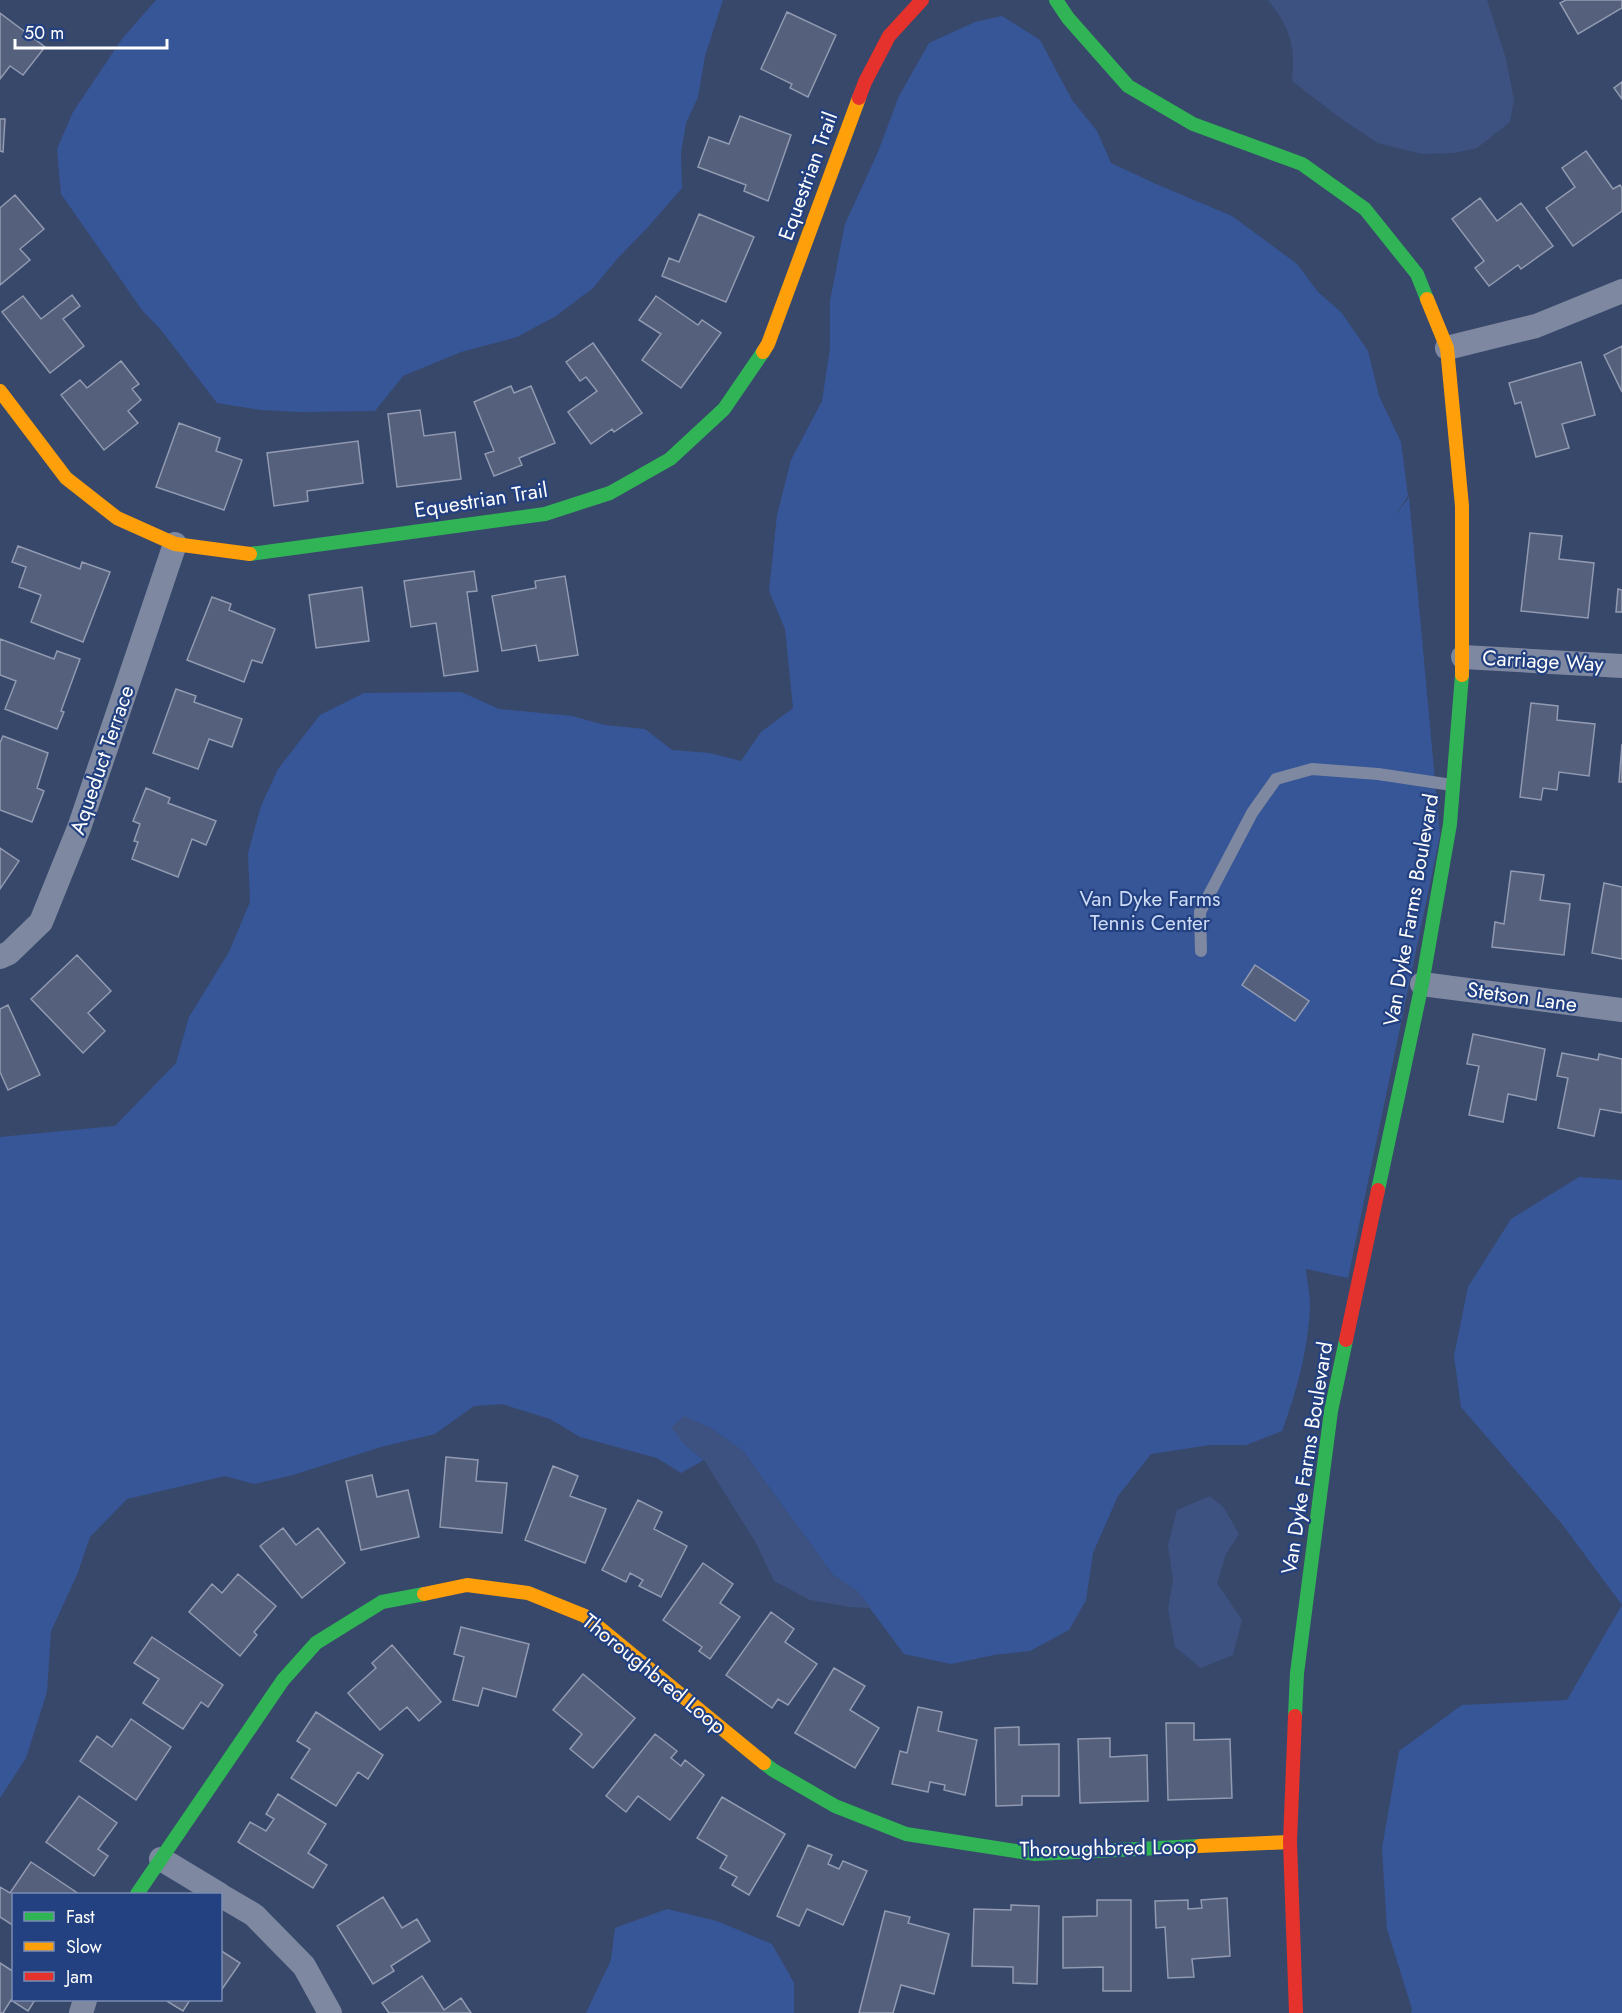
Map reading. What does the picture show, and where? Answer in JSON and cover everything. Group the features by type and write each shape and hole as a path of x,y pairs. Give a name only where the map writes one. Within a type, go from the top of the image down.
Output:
{"street":[{"name":"Equestrian Trail","path":"0,391 66,478 117,518 175,544 252,554 545,514 610,493 670,459 724,409 768,344 865,82 889,36 922,0"},
{"name":"Van Dyke Farms Boulevard","path":"1056,0 1068,18 1128,86 1193,124 1302,164 1365,209 1417,274 1447,348 1462,506 1463,657 1450,824 1422,984 1331,1412 1297,1673 1290,1842 1296,2013"},
{"path":"1447,348 1536,326 1622,291"},
{"name":"Aqueduct Terrace","path":"0,957 9,953 41,922 79,828 175,544"},
{"name":"Carriage Way","path":"1463,657 1622,666"},
{"name":"Stetson Lane","path":"1422,984 1622,1010"},
{"name":"Thoroughbred Loop","path":"138,1893 283,1680 316,1643 382,1602 467,1585 528,1593 585,1616 773,1770 835,1806 906,1834 1035,1854 1290,1842"},
{"path":"161,1859 217,1893"},
{"path":"222,1896 254,1916 304,1966 330,2013"}],"lane":[{"path":"1201,951 1200,912 1252,813 1276,779 1312,769 1378,774 1453,785"}],"green space":[{"path":"156,0 723,0 705,56 698,97 686,123 681,153 682,188 593,288 556,316 517,337 461,352 403,376 375,411 299,412 261,410 217,403 161,330 142,310 61,194 57,149 73,112 122,39"},
{"name":"Van Dyke Farms Tennis Center","path":"1002,16 1040,40 1072,100 1097,131 1111,163 1232,216 1297,264 1318,292 1341,312 1368,351 1379,396 1401,442 1408,496 1394,517 1409,497 1440,835 1348,1278 1306,1269 1310,1297 1307,1339 1297,1385 1282,1431 1246,1445 1210,1445 1151,1454 1118,1496 1093,1553 1086,1600 1069,1630 1030,1651 994,1655 951,1664 904,1654 857,1591 833,1575 742,1450 683,1443 704,1460 681,1473 657,1458 580,1437 550,1419 502,1404 474,1406 435,1434 381,1447 293,1475 254,1484 225,1476 127,1499 90,1537 77,1575 51,1631 47,1692 26,1758 0,1798 0,1137 115,1126 176,1063 189,1017 229,952 250,902 248,853 261,806 278,769 320,715 364,693 461,692 499,709 572,716 605,725 645,729 672,750 710,753 741,761 761,732 793,708 785,629 769,591 777,515 791,460 822,401 830,348 830,301 845,224 878,152 899,96 929,43 975,22"},
{"path":"1579,1177 1622,1180 1622,1605 1562,1524 1461,1407 1454,1356 1468,1287 1511,1219"},
{"path":"1622,1605 1622,2013 1411,2013 1412,2009 1387,1929 1382,1848 1399,1751 1462,1705 1567,1700"},
{"path":"667,1909 717,1921 772,1944 794,1983 794,2013 586,2013 611,1960 615,1928"}],"shaded area":[{"path":"1268,0 1487,0 1506,59 1514,100 1510,122 1477,148 1454,153 1422,154 1378,143 1343,120 1292,81 1293,57 1290,38 1282,19"},
{"path":"684,1416 711,1428 742,1450 833,1575 857,1591 871,1608 810,1600 774,1581 756,1543 704,1460 683,1443 671,1427"},
{"path":"1210,1496 1224,1508 1239,1534 1226,1554 1217,1583 1242,1620 1233,1655 1201,1668 1175,1647 1168,1609 1173,1580 1168,1545 1177,1510"}],"building":[{"path":"1566,0 1622,0 1622,8 1578,34 1560,3"},
{"path":"787,12 836,35 808,97 790,88 792,84 761,69"},
{"path":"0,13 45,47 23,75 10,66 0,79"},
{"path":"1622,82 1622,99 1614,88"},
{"path":"740,116 791,135 768,201 744,191 746,185 698,167 709,137 729,144"},
{"path":"0,119 5,119 3,152 0,151"},
{"path":"1586,151 1613,189 1620,185 1622,188 1622,211 1573,246 1546,208 1575,187 1562,168"},
{"path":"15,195 44,229 20,249 30,260 0,285 0,208"},
{"path":"1480,198 1497,221 1521,203 1553,246 1521,269 1518,265 1489,286 1475,268 1484,261 1452,219"},
{"path":"699,214 754,237 726,302 662,276 669,258 679,262"},
{"path":"72,295 80,306 63,319 84,346 50,373 2,312 23,296 41,319"},
{"path":"656,296 698,325 702,320 721,333 681,388 642,360 661,334 639,320"},
{"path":"593,343 642,413 614,432 612,429 591,444 568,412 597,391 586,377 580,381 566,362"},
{"path":"1622,346 1622,392 1604,355"},
{"path":"121,361 139,384 132,389 141,400 128,411 138,423 104,450 61,395 80,380 87,388"},
{"path":"1581,362 1595,415 1562,424 1569,448 1536,457 1521,402 1515,404 1509,383"},
{"path":"511,386 514,393 531,386 555,443 519,458 522,465 494,476 485,454 494,451 474,402"},
{"path":"420,410 424,436 455,432 461,479 397,487 388,414"},
{"path":"179,423 220,438 216,451 242,460 224,510 156,487"},
{"path":"358,441 363,483 307,491 308,501 274,506 267,453"},
{"path":"1530,533 1562,536 1559,559 1594,563 1588,618 1521,611"},
{"path":"18,546 80,569 82,562 110,572 83,642 31,622 41,595 19,587 26,567 12,562"},
{"path":"474,571 477,591 467,592 478,671 444,676 436,623 411,627 404,581"},
{"path":"565,576 578,655 539,661 536,645 502,651 492,596 536,588 535,581"},
{"path":"362,587 369,641 316,648 309,595"},
{"path":"1618,589 1622,590 1622,612 1616,612"},
{"path":"212,597 231,604 229,610 275,629 262,663 252,660 244,682 187,660"},
{"path":"0,639 54,659 57,651 80,659 61,711 64,712 57,729 5,709 16,681 0,675"},
{"path":"176,689 196,696 194,702 242,719 232,747 209,739 198,769 153,753"},
{"path":"1531,703 1558,706 1557,720 1595,724 1589,776 1559,772 1557,790 1543,788 1541,800 1520,797"},
{"path":"3,736 48,753 37,788 44,791 32,822 0,810 0,743"},
{"path":"1622,744 1622,782 1619,782"},
{"path":"146,788 170,798 168,803 216,821 206,845 192,839 178,877 132,859 138,842 134,841 140,824 133,821"},
{"path":"0,848 19,861 0,889"},
{"path":"1511,871 1544,875 1540,900 1570,904 1564,955 1492,947 1495,922 1504,924"},
{"path":"1604,883 1622,887 1622,959 1592,953"},
{"path":"77,955 111,991 88,1013 105,1031 83,1053 31,999"},
{"path":"1255,965 1309,1001 1295,1021 1242,985"},
{"path":"8,1005 40,1075 8,1090 0,1072 0,1009"},
{"path":"1473,1034 1545,1049 1536,1100 1508,1094 1503,1122 1469,1115 1479,1066 1467,1064"},
{"path":"1562,1053 1598,1060 1599,1054 1622,1059 1622,1113 1600,1109 1594,1136 1558,1128 1568,1078 1557,1076"},
{"path":"446,1457 478,1460 476,1481 507,1483 502,1533 440,1527"},
{"path":"553,1466 578,1476 570,1496 606,1509 585,1563 525,1540"},
{"path":"372,1475 377,1497 408,1490 419,1537 361,1550 346,1481"},
{"path":"638,1500 662,1512 654,1529 687,1546 661,1597 639,1586 643,1580 630,1573 626,1582 602,1570"},
{"path":"283,1528 296,1545 318,1528 345,1563 302,1598 260,1546"},
{"path":"703,1563 733,1584 720,1603 740,1617 710,1659 699,1651 702,1647 663,1620"},
{"path":"238,1574 276,1606 254,1632 257,1635 240,1656 189,1612 212,1584 222,1593"},
{"path":"771,1612 794,1629 785,1642 817,1664 788,1705 778,1699 772,1708 726,1675"},
{"path":"461,1627 529,1644 516,1697 483,1688 478,1706 453,1700 464,1657 454,1654"},
{"path":"152,1637 223,1685 208,1707 201,1702 183,1729 143,1703 159,1679 134,1663"},
{"path":"392,1645 441,1702 419,1721 407,1707 380,1730 348,1693 376,1668 372,1663"},
{"path":"834,1668 865,1686 850,1710 879,1728 855,1768 795,1733"},
{"path":"583,1674 635,1718 593,1768 570,1749 582,1734 553,1710"},
{"path":"918,1707 942,1712 938,1731 977,1740 965,1795 944,1790 945,1785 930,1782 928,1792 892,1784 900,1751 907,1753"},
{"path":"316,1712 383,1755 368,1779 358,1772 336,1806 291,1778 310,1749 297,1741"},
{"path":"131,1719 171,1747 136,1800 80,1761 97,1736 112,1747"},
{"path":"1166,1723 1194,1723 1194,1740 1230,1739 1232,1798 1168,1800"},
{"path":"1019,1727 1019,1745 1059,1744 1059,1796 1022,1796 1022,1805 996,1806 995,1728"},
{"path":"655,1734 677,1751 671,1758 681,1766 685,1760 704,1775 670,1820 638,1796 626,1812 606,1796"},
{"path":"1110,1738 1110,1757 1147,1755 1148,1801 1080,1803 1078,1739"},
{"path":"278,1794 326,1824 308,1853 327,1865 313,1888 238,1842 250,1822 266,1831 274,1819 266,1814"},
{"path":"79,1796 117,1823 98,1849 108,1856 94,1876 46,1842"},
{"path":"722,1797 785,1834 749,1895 732,1885 737,1877 720,1868 727,1856 697,1838"},
{"path":"808,1845 832,1855 828,1864 839,1869 843,1861 867,1871 843,1925 807,1909 799,1926 777,1916"},
{"path":"31,1862 78,1893 12,1893 12,1925 0,1917 0,1887 10,1893"},
{"path":"383,1897 402,1928 417,1919 430,1941 391,1966 394,1971 373,1984 337,1926"},
{"path":"1227,1898 1230,1956 1192,1959 1194,1977 1168,1978 1165,1927 1156,1928 1155,1901 1188,1900 1188,1909 1202,1908 1201,1900"},
{"path":"1097,1900 1131,1900 1131,1991 1103,1991 1103,1967 1063,1968 1063,1917 1097,1916"},
{"path":"1011,1905 1039,1906 1037,1984 1013,1983 1013,1967 972,1966 974,1909 1011,1910"},
{"path":"885,1911 910,1917 908,1923 949,1934 934,1994 901,1985 893,2013 859,2013"},
{"path":"222,1951 240,1963 222,1989"},
{"path":"0,1963 12,1971 12,2001 3,2013 0,2013"},
{"path":"422,1976 444,2010 461,1998 471,2013 389,2013 382,2003"},
{"path":"13,2001 34,2001 28,2011"},
{"path":"167,2001 189,2001 183,2011"}],"traffic: fast":[{"path":"1056,0 1068,18 1128,86 1193,124 1302,164 1365,209 1417,274 1427,299"},
{"path":"250,554 545,514 610,493 670,459 724,409 763,352"},
{"path":"1378,1190 1422,984 1450,824 1462,675"},
{"path":"1295,1716 1297,1673 1331,1411 1346,1340"},
{"path":"138,1893 283,1680 316,1643 382,1602 424,1594"},
{"path":"764,1763 835,1806 906,1834 1035,1854 1199,1846"}],"traffic: slow":[{"path":"763,352 768,344 859,98"},
{"path":"1427,299 1447,348 1462,506 1462,675"},
{"path":"0,391 66,478 117,518 175,544 250,554"},
{"path":"424,1594 467,1585 528,1593 585,1616 764,1763"},
{"path":"1199,1846 1290,1842"}],"traffic: jam":[{"path":"859,98 889,36 922,0"},
{"path":"1346,1340 1378,1190"},
{"path":"1295,1716 1290,1842 1296,2013"}]}
